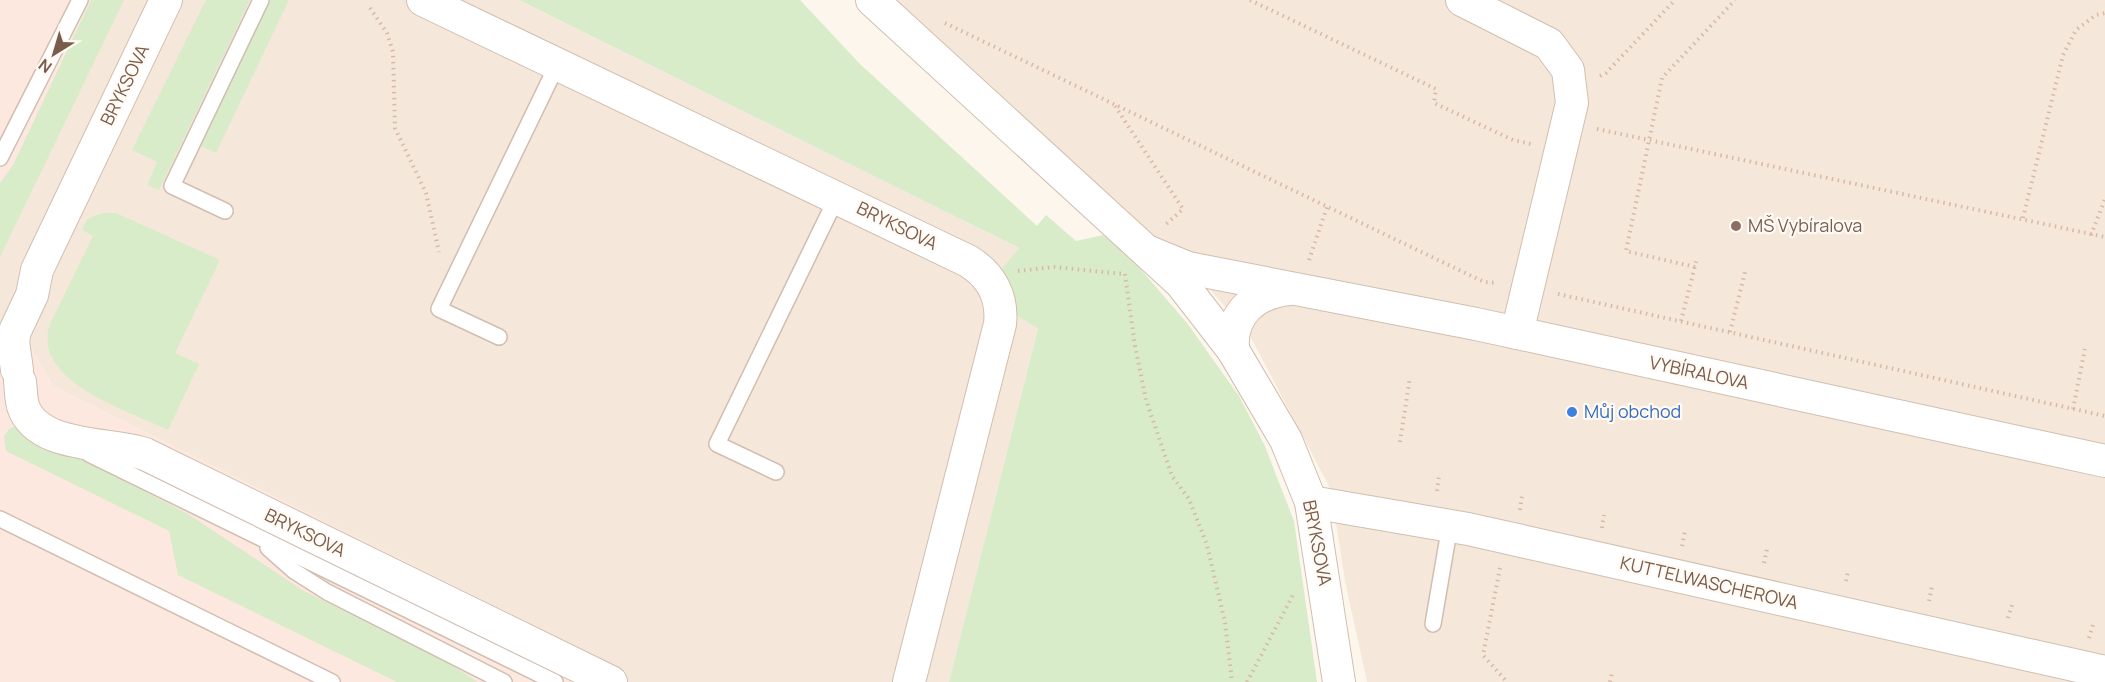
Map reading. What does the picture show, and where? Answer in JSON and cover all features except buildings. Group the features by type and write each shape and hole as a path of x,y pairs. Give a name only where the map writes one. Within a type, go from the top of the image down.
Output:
{"street":[{"name":"BRYKSOVA","path":"166,0 37,270 32,296 15,331 12,368 27,413 35,423 61,440 124,448 145,454 611,682"},
{"name":"BRYKSOVA","path":"423,0 837,197 978,267 996,289 1000,300 1000,324 909,682"},
{"name":"BRYKSOVA","path":"872,0 1146,249 1181,283 1233,350 1286,440 1311,502 1340,682"},
{"path":"1462,0 1549,44 1568,70 1572,103 1517,333"},
{"name":"VYBÍRALOVA","path":"1146,249 1188,268 1517,333 2105,460"},
{"path":"0,327 20,289 37,270"},
{"path":"1233,350 1236,323 1244,309 1264,294 1293,289"},
{"path":"0,416 14,404 12,368"},
{"name":"KUTTELWASCHEROVA","path":"1311,502 1391,518 1450,525 2105,672"}],"lane":[{"path":"0,158 80,0"},
{"path":"225,212 172,186 261,0"},
{"path":"499,337 439,309 558,63"},
{"path":"776,472 717,444 837,197"},
{"path":"61,440 555,682"},
{"path":"0,519 332,682"},
{"path":"233,524 319,588 504,682"},
{"path":"1433,624 1450,525"}],"path":[{"path":"1250,0 1436,89 1434,103 1513,141 1561,150"},
{"path":"1570,88 1606,73 1674,0"},
{"path":"1695,267 1626,252 1662,78 1735,0"},
{"path":"370,8 387,33 393,52 394,128 423,184 440,256 455,274"},
{"path":"2023,218 2063,55 2076,30 2096,15 2105,13"},
{"path":"938,19 1484,282 1501,284"},
{"path":"1114,104 1183,208 1146,249 1131,257 1124,274 1146,400 1172,476 1189,499 1207,545 1225,622 1232,682"},
{"path":"1590,127 2105,237"},
{"path":"2091,235 2105,199"},
{"path":"1681,321 1697,258"},
{"path":"1029,268 1080,269 1124,274"},
{"path":"1730,332 1746,268"},
{"path":"1553,293 2105,416"},
{"path":"2073,409 2085,349"},
{"path":"1400,442 1410,377"},
{"path":"1437,492 1439,476"},
{"path":"1520,510 1522,496"},
{"path":"1602,529 1604,515"},
{"path":"1682,547 1685,531"},
{"path":"1764,562 1767,549"},
{"path":"1501,561 1483,655 1508,682"},
{"path":"1929,601 1932,586"},
{"path":"1246,682 1292,595 1300,594"},
{"path":"2008,619 2013,602"},
{"path":"2088,640 2093,625"},
{"path":"1610,682 1612,673"}],"shaded area":[{"path":"0,0 115,0 0,237"},
{"path":"115,0 519,0 1019,248 1007,281 1015,302 1015,315 1038,327 949,682 617,682 620,669 53,386 28,342 0,328 0,237"},
{"path":"896,0 2105,0 2105,682 1367,682 1345,581 1331,490 1249,334 1206,285"},
{"path":"0,328 28,342 53,386 621,669 617,682 0,682"}],"green space":[{"path":"91,0 124,0 0,257 0,183 13,165"},
{"path":"206,0 250,0 159,190 147,185 157,162 132,150"},
{"path":"268,0 289,0 216,153 199,145"},
{"path":"519,0 800,0 860,64 1037,226 1046,215 1076,241 1103,235 1130,257 1187,323 1239,396 1264,444 1294,521 1317,682 949,682 1038,328 1015,315 1013,293 1000,271 1019,248"},
{"path":"102,213 116,213 220,260 175,353 199,364 168,430 108,403 68,378 55,362 48,344 50,324 93,236 82,230 87,219"},
{"path":"18,425 188,514 304,591 440,658 478,682 397,682 178,575 169,531 6,451 4,436 9,429"}],"place":[{"name":"MŠ Vybíralova","path":"1736,226"},
{"name":"Můj obchod","path":"1572,412"}]}
